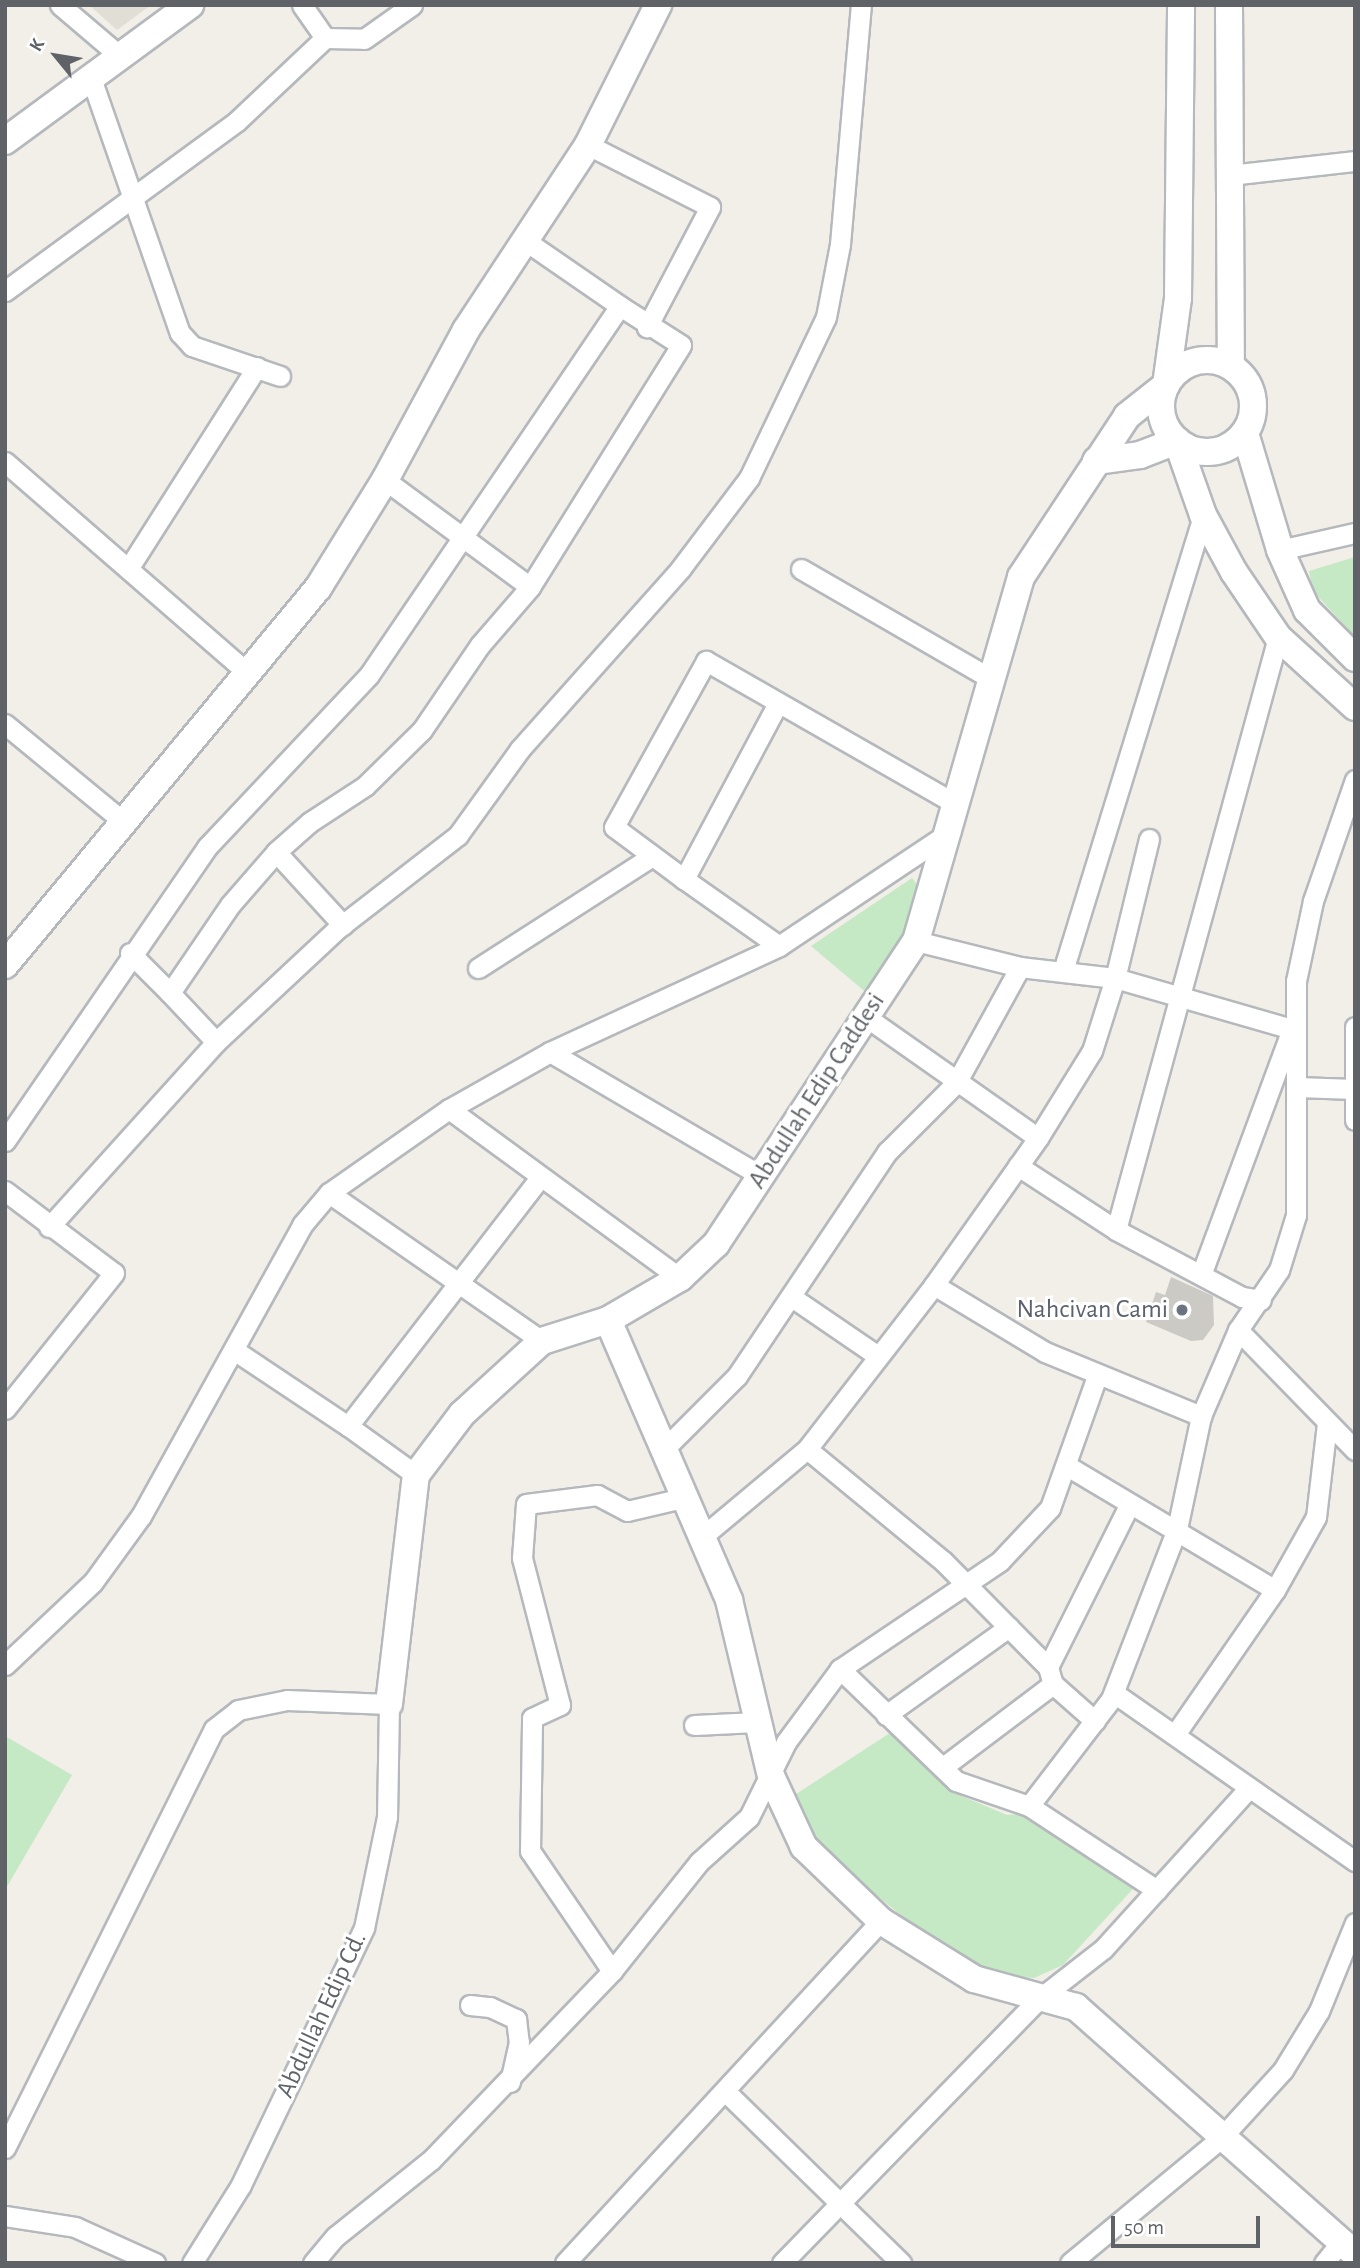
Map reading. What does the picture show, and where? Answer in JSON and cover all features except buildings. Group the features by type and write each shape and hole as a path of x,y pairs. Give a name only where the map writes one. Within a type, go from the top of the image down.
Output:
{"street":[{"path":"60,5 121,57"},
{"path":"5,141 190,5"},
{"path":"302,5 325,38"},
{"path":"5,291 133,192 237,121 325,38 364,40 412,5"},
{"path":"5,965 318,588 385,480 466,330 523,239 588,145 658,5"},
{"path":"49,1227 216,1042 343,925 458,835 520,749 681,568 749,478 826,317 840,244 861,5"},
{"path":"1181,5 1178,285 1161,415 1177,441 1203,515 1278,637 1355,707"},
{"path":"1096,461 1140,455 1177,441 1205,453 1234,444 1245,433 1252,419 1252,396 1231,366 1229,5"},
{"path":"92,78 180,333 192,346 280,376"},
{"path":"588,145 710,207 647,327"},
{"path":"1230,175 1355,161"},
{"path":"170,993 230,905 276,852 310,822 365,786 422,730 480,645 530,587 681,345 647,327 523,239"},
{"path":"5,1141 95,1016 130,954 237,812 369,676 620,306"},
{"path":"1166,385 1195,362 1231,366"},
{"path":"130,566 257,366"},
{"name":"Abdullah Edip Caddesi","path":"416,1475 462,1414 542,1341 608,1320 680,1279 716,1244 916,941 950,832 1021,577 1127,416 1166,385"},
{"path":"1245,433 1280,550 1307,610 1355,658"},
{"path":"5,462 130,566 249,674"},
{"path":"385,480 465,534 530,587"},
{"path":"1063,971 1203,515"},
{"path":"1280,550 1355,533"},
{"path":"801,569 993,680"},
{"path":"1116,1230 1278,637"},
{"path":"779,946 651,857 614,827 706,661 957,805"},
{"path":"684,878 778,703"},
{"path":"5,724 124,822"},
{"path":"1201,1275 1292,1029 1313,901 1354,786"},
{"path":"5,1665 93,1582 141,1516 302,1225 329,1193 449,1109 550,1052 779,946 950,832"},
{"path":"704,1536 807,1449 934,1284 1038,1138 1092,1051 1115,978 1149,839"},
{"path":"276,852 343,925"},
{"path":"478,968 651,857"},
{"path":"916,941 1020,967 1115,978 1292,1029"},
{"path":"130,954 216,1042"},
{"path":"667,1446 737,1376 793,1298 887,1152 956,1083 1020,967"},
{"path":"866,1017 956,1083 1038,1138"},
{"path":"1355,1027 1355,1120"},
{"path":"1029,1806 1114,1693 1177,1529 1201,1416 1238,1330 1279,1270 1296,1215 1296,1087 1292,1029"},
{"path":"550,1052 761,1175"},
{"path":"1296,1087 1353,1089"},
{"path":"449,1109 680,1279"},
{"path":"1018,1166 1116,1230 1242,1297 1261,1300"},
{"path":"348,1426 540,1178"},
{"path":"5,1191 49,1227 114,1273 5,1409"},
{"path":"329,1193 542,1341"},
{"path":"934,1284 1045,1352 1097,1376 1201,1416"},
{"path":"793,1298 878,1356"},
{"path":"608,1320 667,1446 682,1498 704,1536 729,1600 771,1776 804,1847 881,1921 974,1979 1076,2007 1220,2139 1348,2248 1324,2263"},
{"path":"1238,1330 1355,1450"},
{"path":"5,2148 214,1729 238,1710 287,1700 389,1704 416,1475 234,1350"},
{"path":"313,2263 336,2235 431,2160 510,2083 612,1971 699,1862 749,1817 786,1742 840,1669 1000,1561 1050,1508 1069,1467 1097,1376"},
{"path":"1176,1733 1275,1590 1316,1517 1327,1424"},
{"path":"807,1449 965,1583 1095,1721"},
{"path":"1069,1467 1129,1504 1177,1529 1275,1590"},
{"path":"612,1971 530,1851 532,1718 560,1705 522,1558 526,1504 597,1495 627,1511 682,1498"},
{"path":"943,1767 1051,1675 1129,1504"},
{"path":"886,1716 1009,1627"},
{"path":"840,1669 956,1781 1029,1806 1157,1890"},
{"path":"1114,1693 1176,1733 1248,1789 1355,1861"},
{"name":"Abdullah Edip Cd.","path":"192,2263 241,2185 364,1928 387,1816 389,1704"},
{"path":"694,1725 757,1722"},
{"path":"782,2263 1039,1999 1103,1949 1248,1789"},
{"path":"565,2263 726,2092 881,1921"},
{"path":"1070,2263 1220,2139 1283,2070 1319,2011 1355,1923"},
{"path":"470,2005 490,2007 516,2019 519,2042 510,2083"},
{"path":"726,2092 901,2263"},
{"path":"5,2216 75,2227 155,2263"}],"shaded area":[{"path":"89,5 151,5 117,30"}],"green space":[{"path":"1355,557 1355,637 1313,591 1309,571"},
{"path":"912,878 920,888 907,934 869,995 811,946"},
{"path":"890,1733 959,1795 1007,1815 1035,1813 1142,1879 1063,1965 1034,1978 998,1975 941,1948 809,1840 790,1798"},
{"path":"5,1736 72,1775 5,1890"}],"place":[{"name":"Nahcivan Cami","path":"1182,1310"}]}
